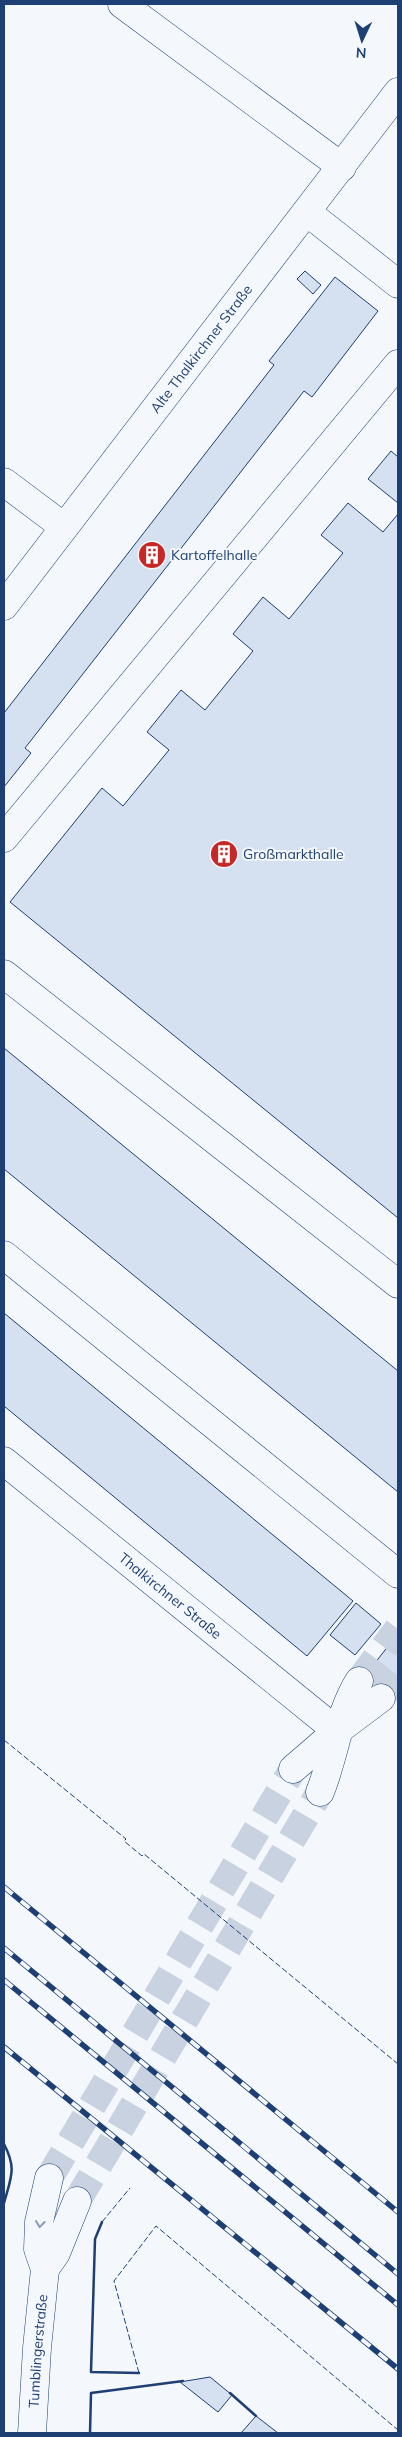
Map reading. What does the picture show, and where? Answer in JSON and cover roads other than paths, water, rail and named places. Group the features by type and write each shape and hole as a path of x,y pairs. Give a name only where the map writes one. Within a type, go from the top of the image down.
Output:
{"street":[{"path":"122,4 342,167"},
{"name":"Alte Thalkirchner Straße","path":"4,606 398,92"},
{"path":"307,212 398,284"},
{"path":"4,838 398,364"},
{"path":"4,482 64,527"},
{"path":"4,974 398,1284"},
{"path":"4,1255 398,1574"},
{"name":"Thalkirchner Straße","path":"4,1461 337,1731"},
{"path":"320,1792 328,1773 337,1731 359,1680"},
{"path":"293,1769 337,1731 381,1698"},
{"name":"Tumblingerstraße","path":"32,2433 37,2348 45,2269 38,2250 39,2222 49,2178"},
{"name":"Tumblingerstraße","path":"45,2269 56,2253 77,2202"}],"tunnel":[{"path":"359,1681 398,1629"},
{"path":"381,1698 398,1675"},
{"path":"49,2178 293,1769"},
{"path":"77,2201 320,1792"}],"railway":[{"path":"4,1887 398,2212"},
{"path":"4,1948 398,2274"},
{"path":"4,1980 398,2305"},
{"path":"4,2047 398,2369"}],"place":[{"name":"Kartoffelhalle","path":"152,555"},
{"name":"Großmarkthalle","path":"224,854"}]}
